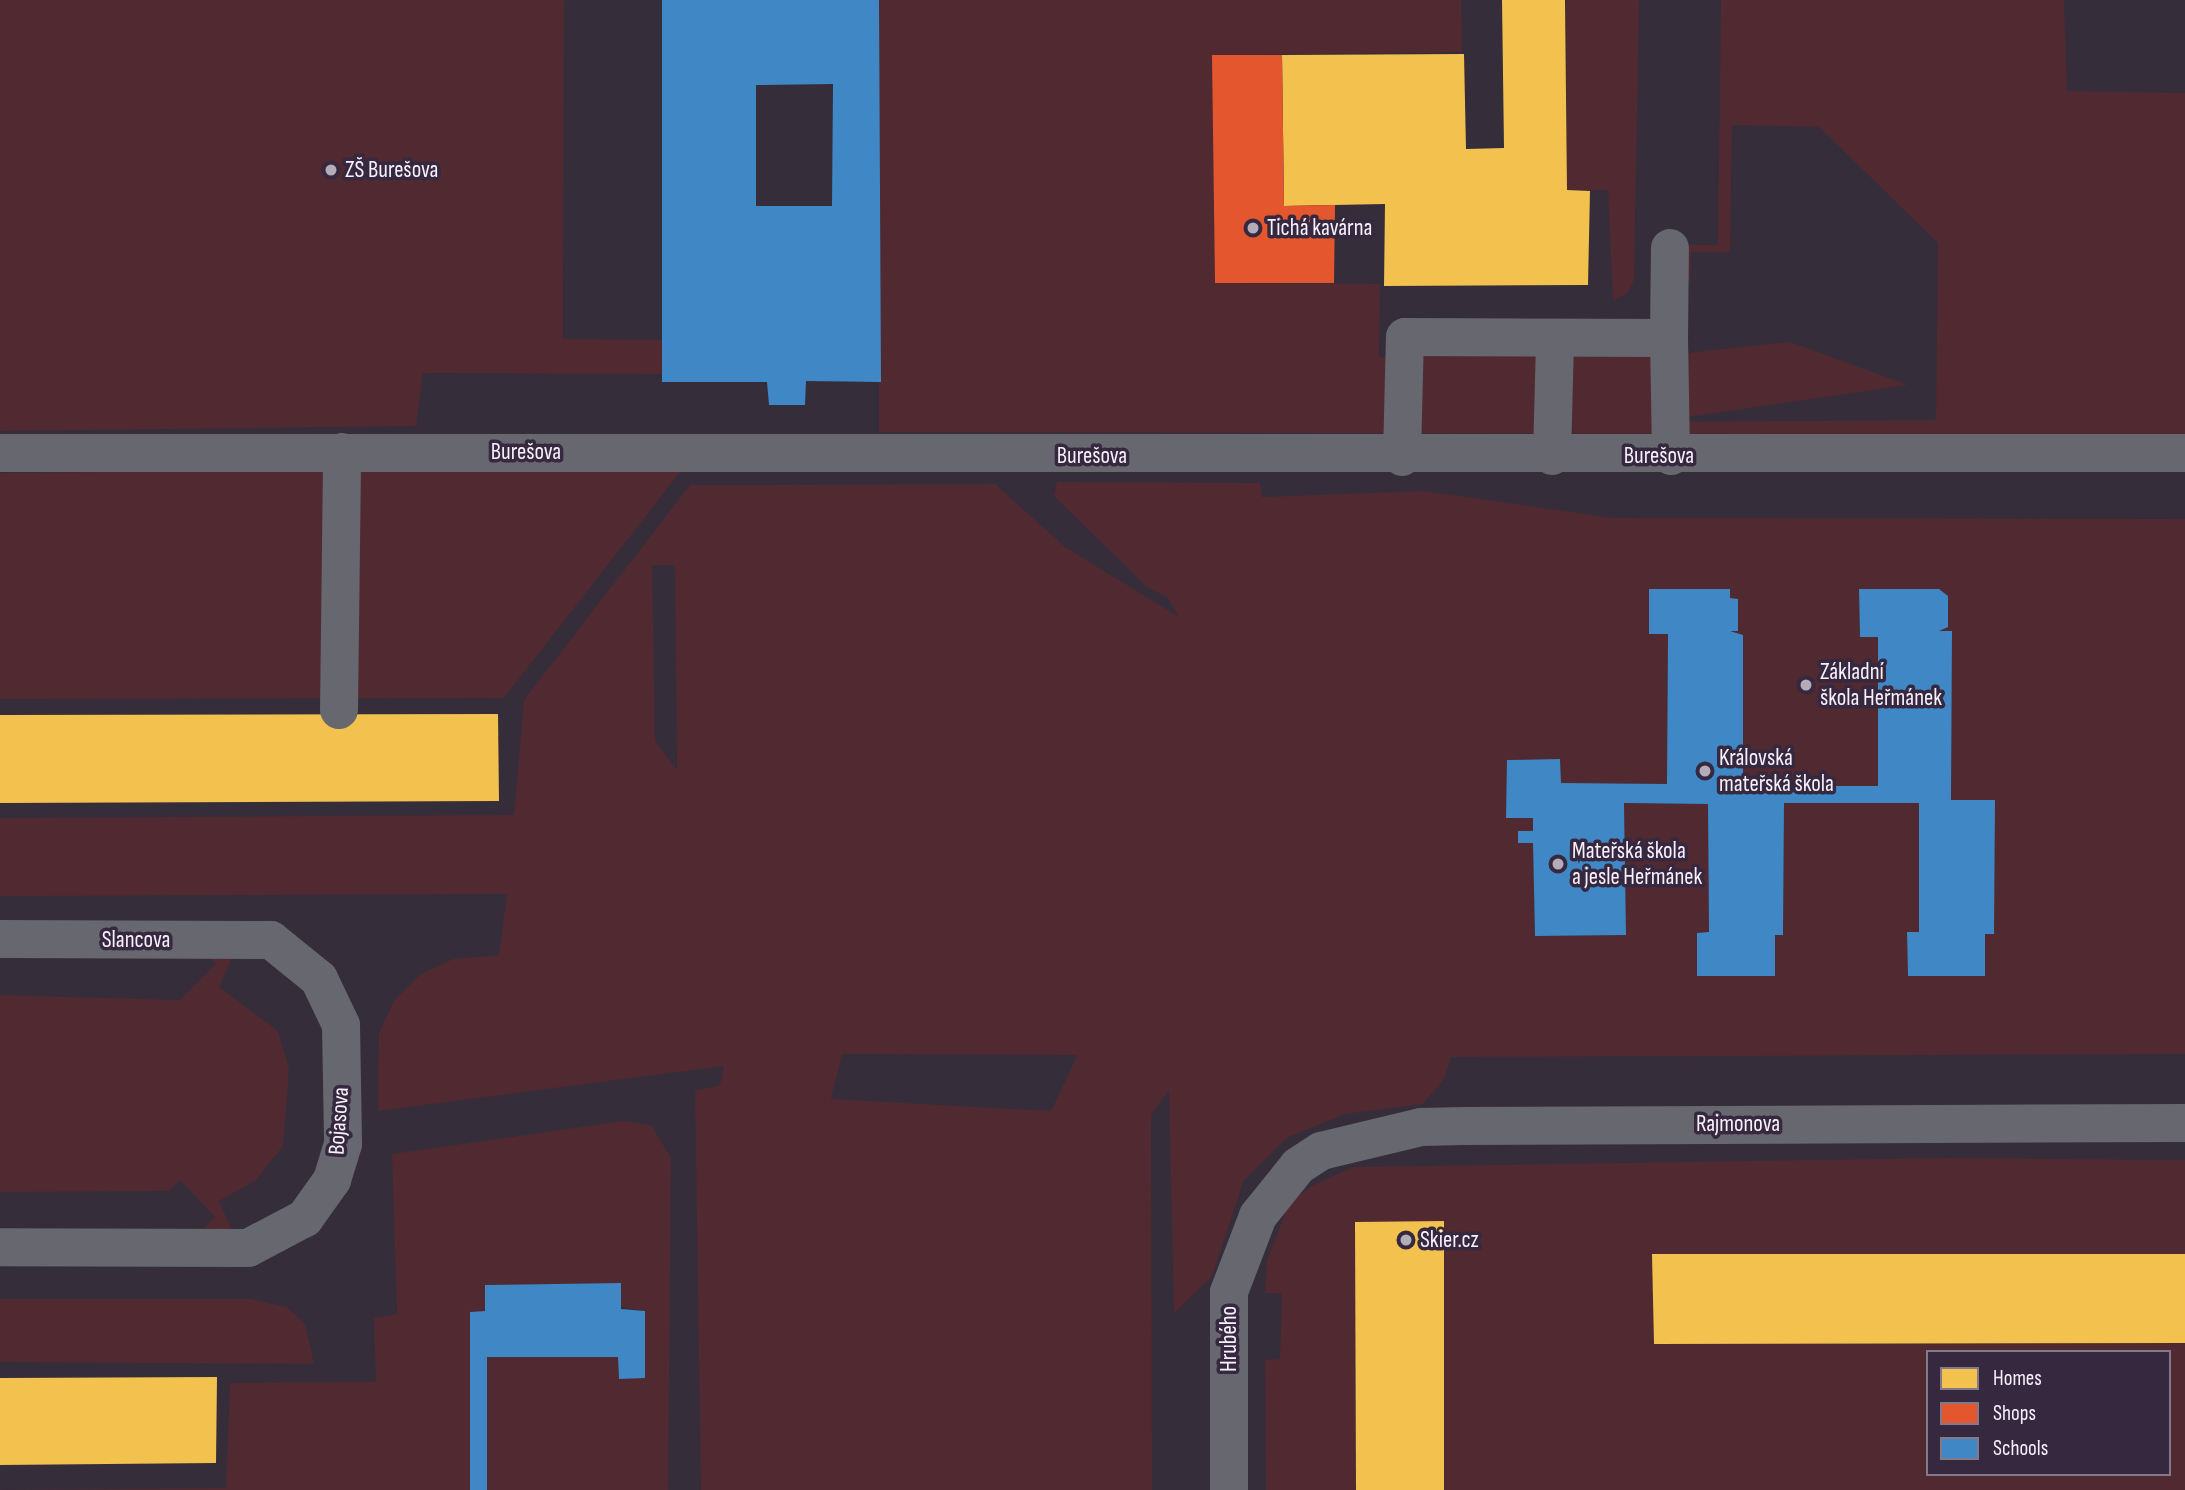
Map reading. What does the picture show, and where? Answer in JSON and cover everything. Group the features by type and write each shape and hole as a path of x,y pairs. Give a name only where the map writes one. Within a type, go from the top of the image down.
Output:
{"street":[{"path":"1670,248 1671,456"},
{"path":"1402,457 1405,337 1669,338"},
{"path":"1552,456 1555,338"},
{"path":"340,710 342,452"},
{"name":"Burešova","path":"0,453 1402,457 2185,453"},
{"name":"Slancova","path":"0,939 271,940"},
{"name":"Bojasova","path":"0,1247 248,1248 305,1218 332,1180 343,1144 341,1024 319,979 271,940"},
{"name":"Rajmonova","path":"1298,1166 1321,1151 1421,1127 2185,1124"},
{"name":"Hrubého","path":"1229,1490 1229,1292 1258,1216 1298,1166"}],"shaded area":[{"name":"ZŠ Burešova","path":"0,0 564,0 563,339 662,340 663,374 423,373 416,426 0,431"},
{"path":"879,0 1461,0 1462,52 1213,55 1215,283 1380,284 1379,357 1648,351 1649,357 1790,342 1908,385 1652,422 1936,420 1938,243 1819,127 1732,125 1730,252 1691,252 1690,281 1681,281 1682,245 1718,245 1721,0 2064,0 2067,91 2185,93 2185,435 879,432"},
{"path":"1566,0 1639,0 1634,280 1627,294 1613,300 1608,190 1567,190"},
{"path":"684,467 504,698 0,699 0,473"},
{"path":"1057,482 1260,483 1262,497 1424,491 1613,518 2185,519 2185,1054 1451,1057 1444,1079 1423,1104 1345,1114 1288,1137 1244,1180 1212,1276 1174,1313 1169,1090 1151,1115 1152,1490 701,1490 695,1091 720,1085 724,1066 378,1111 379,1033 394,1001 421,974 453,959 499,955 507,894 0,896 0,818 514,815 524,700 690,485 995,484 1065,547 1179,617 1167,597 1147,587 1054,496","holes":["652,565 675,565 677,770 655,741","1650,589 1730,589 1730,598 1738,599 1738,631 1730,631 1743,635 1743,786 1878,786 1878,637 1860,636 1859,590 1939,589 1951,800 1994,934 1985,934 1985,976 1908,976 1907,932 1919,932 1919,803 1784,803 1783,934 1775,935 1775,976 1697,976 1697,933 1709,932 1708,804 1624,803 1626,935 1535,936 1533,843 1518,843 1518,832 1533,831 1533,818 1507,760 1560,759 1561,783 1667,784 1668,634 1649,634","842,1054 1077,1055 1051,1111 831,1099"]},
{"path":"204,953 233,955 219,987 278,1031 289,1069 283,1146 256,1180 219,1201 232,1230 204,1228 215,1217 180,1180 169,1191 0,1192 0,995 180,1000 216,964"},
{"path":"623,1121 651,1125 671,1158 668,1490 487,1490 487,1357 618,1357 619,1378 645,1378 645,1311 485,1285 485,1311 470,1312 470,1490 0,1490 226,1488 230,1383 376,1382 374,1318 397,1314 392,1154"},
{"path":"1950,1158 2185,1160 2185,1254 1653,1254 1654,1344 2185,1343 2185,1490 1444,1490 1355,1223 1356,1490 1266,1490 1265,1360 1280,1359 1282,1293 1265,1293 1267,1260 1289,1204 1310,1187 1353,1167"},
{"path":"0,1299 251,1299 287,1307 305,1324 314,1364 0,1362"}],"building: Homes":[{"path":"1502,0 1565,0 1567,190 1590,191 1588,285 1384,286 1385,204 1284,206 1282,55 1464,54 1466,149 1504,148"},
{"path":"498,714 499,801 0,803 0,715"},
{"path":"1444,1221 1444,1490 1356,1490 1355,1222"},
{"path":"1652,1254 2185,1254 2185,1343 1654,1344"},
{"path":"217,1377 216,1463 0,1465 0,1378"}],"building: Shops":[{"path":"1212,55 1282,55 1284,206 1335,205 1334,283 1215,283"}],"building: Schools":[{"path":"662,0 879,0 881,382 806,381 805,405 769,405 767,382 662,382","holes":["833,84 832,206 756,206 756,85"]},
{"name":"Královská mateřská škola","path":"1649,589 1730,589 1730,598 1738,599 1738,631 1730,631 1743,635 1743,786 1878,786 1878,637 1860,637 1859,589 1939,589 1948,596 1948,627 1939,631 1952,631 1951,800 1995,800 1994,934 1985,934 1985,976 1908,976 1907,932 1919,932 1919,803 1784,803 1783,935 1775,935 1775,976 1697,976 1697,933 1709,932 1708,804 1624,803 1626,935 1535,936 1533,843 1518,843 1518,831 1533,831 1533,818 1506,818 1507,760 1560,759 1561,783 1667,784 1668,634 1649,634"},
{"path":"621,1283 621,1309 645,1311 645,1378 619,1379 618,1357 487,1357 487,1490 470,1490 470,1312 485,1311 485,1285"}],"place":[{"name":"ZŠ Burešova","path":"331,170"},
{"name":"Tichá kavárna","path":"1253,228"},
{"name":"Základní škola Heřmánek","path":"1806,685"},
{"name":"Královská mateřská škola","path":"1705,771"},
{"name":"Mateřská škola a jesle Heřmánek","path":"1558,864"},
{"name":"Skier.cz","path":"1406,1240"}]}
